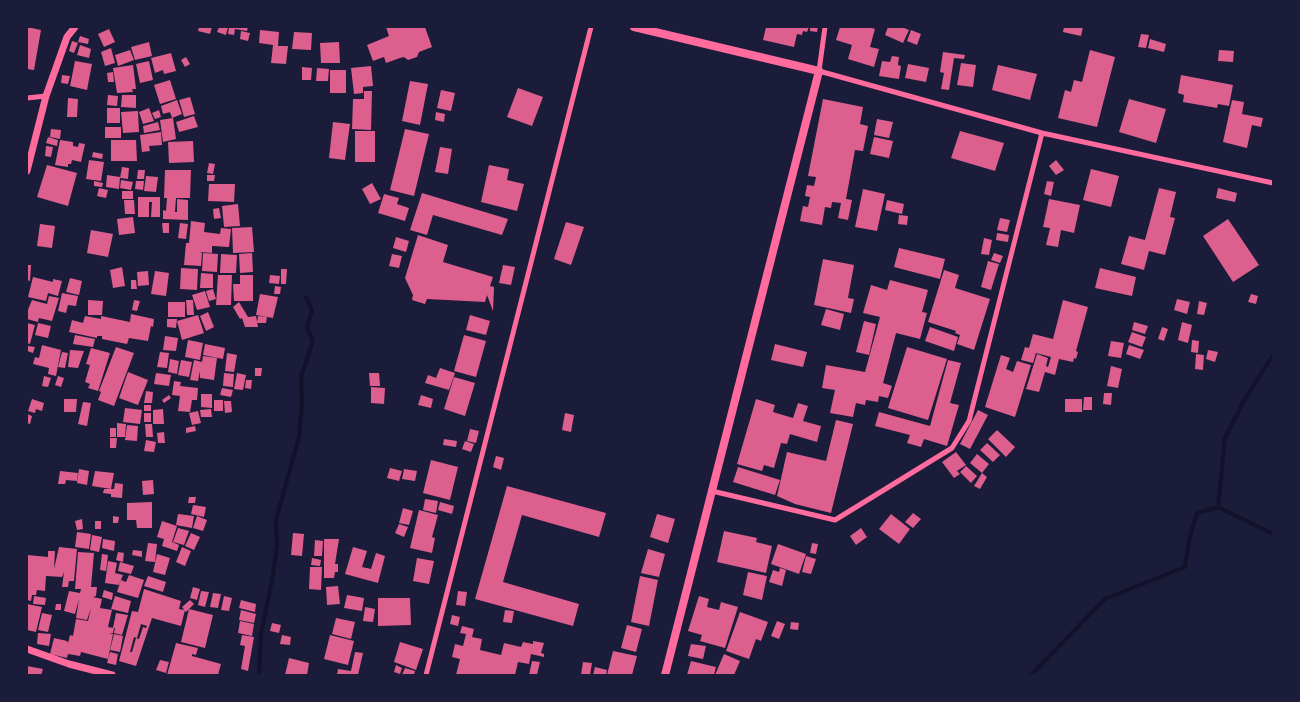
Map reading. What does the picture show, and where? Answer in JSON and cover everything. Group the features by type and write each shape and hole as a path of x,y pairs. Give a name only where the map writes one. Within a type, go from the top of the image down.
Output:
{"main road":[{"path":"633,27 819,70 665,675"}],"street":[{"path":"27,171 46,96 67,37 75,27"},
{"path":"426,675 591,27"},
{"path":"825,27 819,70 1042,133 1273,183"},
{"path":"27,98 46,96"},
{"path":"712,490 835,520 952,448 969,421 1042,133"},
{"path":"27,649 69,664 112,675"}],"building":[{"path":"27,27 41,30 34,70 27,69"},
{"path":"199,27 212,27 210,34 198,31"},
{"path":"219,27 228,27 226,35 217,32"},
{"path":"229,27 248,27 247,31 235,29 234,35 228,34"},
{"path":"386,27 425,27 432,47 408,60 404,57 386,63 384,57 373,61 367,45 389,36"},
{"path":"766,27 809,27 807,32 803,31 802,35 797,34 794,47 763,40"},
{"path":"810,27 818,27 817,32 810,31"},
{"path":"840,27 875,29 870,47 879,49 874,67 848,59 852,45 836,40"},
{"path":"888,27 902,27 909,30 903,43 885,35"},
{"path":"1064,27 1083,27 1081,36 1063,32"},
{"path":"109,29 115,42 104,47 98,34"},
{"path":"260,30 279,32 278,46 288,46 286,64 271,63 273,45 259,43"},
{"path":"911,30 921,34 917,45 907,41"},
{"path":"241,31 250,33 248,41 240,39"},
{"path":"294,32 312,33 311,50 292,49"},
{"path":"1141,34 1149,35 1146,48 1138,47"},
{"path":"80,36 89,39 88,44 78,42"},
{"path":"1150,39 1166,44 1164,52 1148,48"},
{"path":"72,41 78,43 74,53 69,51"},
{"path":"149,42 152,56 135,60 131,47"},
{"path":"339,42 340,63 321,63 320,43"},
{"path":"80,45 91,49 89,58 77,55"},
{"path":"111,48 115,63 105,66 101,52"},
{"path":"130,50 134,60 118,66 115,55"},
{"path":"1090,50 1115,57 1097,127 1058,118 1065,90 1071,92 1074,80 1082,82"},
{"path":"1219,50 1234,51 1233,62 1218,61"},
{"path":"943,52 965,55 964,59 954,58 949,90 941,89 944,73 940,72"},
{"path":"171,53 176,71 164,74 163,70 155,73 151,58"},
{"path":"892,56 899,57 898,65 901,66 899,79 879,76 882,61 890,62"},
{"path":"186,57 190,64 185,67 181,60"},
{"path":"75,61 92,64 87,90 70,86"},
{"path":"149,61 153,80 140,83 136,64"},
{"path":"961,63 976,65 973,87 957,85"},
{"path":"908,64 929,68 926,82 905,78"},
{"path":"133,65 136,89 132,89 133,92 117,93 113,68"},
{"path":"998,65 1037,74 1030,100 992,90"},
{"path":"371,66 373,86 363,87 363,93 354,94 351,68"},
{"path":"302,67 312,68 311,80 302,80"},
{"path":"317,68 329,69 328,81 316,81"},
{"path":"330,70 346,70 346,93 330,93"},
{"path":"113,72 114,82 108,82 107,73"},
{"path":"62,75 70,76 68,84 61,83"},
{"path":"1181,75 1233,85 1229,106 1218,104 1217,108 1183,102 1184,95 1178,93"},
{"path":"170,80 176,99 160,104 154,85"},
{"path":"410,81 428,84 420,125 402,121"},
{"path":"518,88 543,97 532,126 507,117"},
{"path":"441,90 455,93 451,111 437,108"},
{"path":"364,91 372,91 371,130 352,129 353,99 364,99"},
{"path":"108,95 118,96 117,106 107,105"},
{"path":"122,95 136,95 136,108 121,107"},
{"path":"190,97 195,114 184,117 179,100"},
{"path":"68,98 78,99 77,117 67,117"},
{"path":"823,99 863,107 860,124 868,126 863,151 855,150 846,199 852,200 848,220 838,218 841,203 832,202 831,208 825,207 822,225 800,221 803,206 808,207 810,197 805,196 807,185 814,186 816,177 808,176"},
{"path":"1129,99 1166,109 1156,143 1119,132"},
{"path":"177,100 182,114 172,118 170,112 163,114 161,106"},
{"path":"1232,100 1244,102 1242,114 1263,118 1261,127 1252,125 1247,148 1223,142"},
{"path":"107,108 120,108 120,123 107,123"},
{"path":"149,108 154,121 143,124 139,112"},
{"path":"159,110 161,117 155,119 152,113"},
{"path":"138,111 139,132 123,133 121,112"},
{"path":"436,112 445,114 444,122 435,120"},
{"path":"194,116 198,127 179,132 176,122"},
{"path":"173,118 176,139 163,142 160,120"},
{"path":"877,119 893,122 889,138 874,135"},
{"path":"158,122 160,130 144,133 143,126"},
{"path":"333,122 350,124 345,160 329,158"},
{"path":"105,127 121,127 121,138 105,138"},
{"path":"51,129 61,130 60,139 50,137"},
{"path":"405,129 429,134 414,196 390,190"},
{"path":"355,131 375,131 375,162 355,162"},
{"path":"960,131 1004,143 995,171 951,158"},
{"path":"161,132 162,145 149,146 150,151 142,152 140,135"},
{"path":"48,137 58,140 57,146 46,143"},
{"path":"874,137 893,141 889,158 870,154"},
{"path":"60,140 73,142 73,146 78,147 79,143 85,144 81,162 72,160 68,167 55,165"},
{"path":"111,140 136,140 137,161 111,161"},
{"path":"193,141 194,162 169,163 168,142"},
{"path":"46,146 53,147 51,157 45,156"},
{"path":"440,147 452,149 448,174 435,172"},
{"path":"93,152 103,154 102,159 92,157"},
{"path":"89,160 104,162 101,181 86,179"},
{"path":"1056,160 1064,170 1056,175 1049,166"},
{"path":"209,163 215,164 213,174 207,173"},
{"path":"47,165 77,173 68,206 37,197"},
{"path":"489,165 509,169 507,180 524,184 517,211 481,202"},
{"path":"122,167 129,168 128,179 120,178"},
{"path":"1091,169 1119,176 1111,207 1083,200"},
{"path":"138,170 145,170 144,179 137,179"},
{"path":"165,170 191,170 190,198 176,198 175,212 177,212 177,199 188,200 188,220 163,219 167,198 164,198"},
{"path":"107,175 120,177 119,189 106,187"},
{"path":"207,175 215,175 214,181 207,181"},
{"path":"146,176 158,177 156,192 144,191"},
{"path":"121,180 133,182 131,190 120,188"},
{"path":"94,181 103,183 102,187 94,186"},
{"path":"136,181 144,181 143,190 135,189"},
{"path":"1047,181 1054,182 1051,196 1044,194"},
{"path":"372,183 381,199 370,204 362,189"},
{"path":"209,184 235,184 234,202 208,201"},
{"path":"99,188 108,190 106,198 97,196"},
{"path":"1159,188 1176,192 1170,217 1175,218 1165,255 1149,251 1144,270 1121,264 1129,236 1145,240"},
{"path":"1218,188 1237,193 1235,202 1216,198"},
{"path":"863,189 885,194 877,231 855,227"},
{"path":"122,191 133,191 133,199 122,199"},
{"path":"422,193 508,219 502,235 433,215 427,235 410,230"},
{"path":"384,194 399,198 397,204 409,208 405,221 378,213"},
{"path":"138,197 160,197 160,217 151,217 152,202 149,202 149,217 138,217"},
{"path":"1049,199 1080,205 1074,233 1061,230 1058,247 1046,245 1050,228 1043,227"},
{"path":"124,200 134,200 135,214 125,214"},
{"path":"887,200 904,204 902,214 885,210"},
{"path":"238,204 240,226 224,227 222,206"},
{"path":"219,208 221,218 214,219 213,209"},
{"path":"899,215 908,216 907,225 898,224"},
{"path":"133,217 135,233 119,235 117,219"},
{"path":"1000,218 1010,220 1007,232 997,230"},
{"path":"1228,219 1259,265 1233,282 1203,236"},
{"path":"191,221 205,223 204,232 220,234 221,228 231,229 229,247 212,246 212,253 200,252 202,253 201,266 184,265"},
{"path":"566,222 584,227 571,265 554,259"},
{"path":"162,223 169,223 169,233 163,233"},
{"path":"180,223 188,224 186,239 178,238"},
{"path":"40,224 55,226 52,248 37,246"},
{"path":"252,227 254,252 233,253 232,228"},
{"path":"91,230 113,234 108,257 87,253"},
{"path":"997,233 1009,235 1008,242 996,240"},
{"path":"418,235 448,245 443,262 493,277 490,286 494,287 493,311 487,295 485,302 427,299 425,304 412,300 413,295 405,278"},
{"path":"396,237 409,241 406,252 393,248"},
{"path":"984,238 992,240 989,255 981,254"},
{"path":"899,248 945,259 940,279 894,267"},
{"path":"203,253 218,254 217,272 202,271"},
{"path":"252,253 253,272 240,273 239,254"},
{"path":"994,253 1003,256 1000,263 991,260"},
{"path":"221,254 237,255 236,273 220,273"},
{"path":"392,254 402,256 399,268 389,266"},
{"path":"823,259 854,265 848,298 854,299 851,313 814,305"},
{"path":"988,261 999,264 991,290 981,287"},
{"path":"27,265 31,265 30,281 27,280"},
{"path":"503,265 515,267 511,285 499,283"},
{"path":"122,267 125,286 113,288 110,270"},
{"path":"181,268 198,269 197,290 180,289"},
{"path":"1100,268 1136,277 1132,296 1095,288"},
{"path":"281,269 287,269 286,284 281,284"},
{"path":"944,270 959,275 955,288 990,299 974,350 957,344 960,335 955,333 956,331 928,322"},
{"path":"148,271 149,285 138,286 137,272"},
{"path":"155,271 169,273 166,296 151,294"},
{"path":"201,273 213,274 213,288 200,288"},
{"path":"218,275 232,275 231,305 216,305"},
{"path":"240,275 253,275 253,301 234,301 233,284 240,284"},
{"path":"270,275 280,276 279,284 269,283"},
{"path":"33,277 53,282 53,279 62,281 58,296 48,293 46,301 28,297"},
{"path":"70,278 82,281 79,295 66,292"},
{"path":"131,280 136,280 137,289 131,289"},
{"path":"890,280 928,290 922,312 927,313 920,339 896,333 883,383 892,386 888,398 879,396 878,402 866,400 865,405 856,403 853,417 830,413 835,390 822,388 826,365 865,372 880,317 863,313 871,285 887,290"},
{"path":"275,286 281,287 280,294 274,294"},
{"path":"213,289 216,299 209,301 206,291"},
{"path":"205,291 210,307 197,310 192,295"},
{"path":"62,293 78,296 76,306 68,305 66,313 58,311"},
{"path":"260,294 278,297 273,318 256,315"},
{"path":"1251,294 1258,296 1256,304 1248,302"},
{"path":"49,296 59,298 52,321 39,318 38,322 27,319 32,300 47,304"},
{"path":"1177,299 1190,302 1187,314 1174,310"},
{"path":"88,300 103,301 102,315 88,315"},
{"path":"134,300 140,301 137,311 132,310"},
{"path":"186,300 193,300 194,315 187,315"},
{"path":"1063,300 1088,307 1076,359 1074,358 1073,362 1059,359 1055,375 1045,372 1039,392 1026,389 1037,354 1048,358 1046,366 1048,367 1051,357 1036,353 1033,363 1021,360 1025,347 1029,348 1033,334 1053,339"},
{"path":"1199,301 1207,303 1204,315 1197,314"},
{"path":"168,302 185,302 185,317 168,317"},
{"path":"239,302 248,317 256,316 258,327 245,327 242,318 240,319 233,307"},
{"path":"826,309 844,314 840,330 821,325"},
{"path":"208,312 214,327 206,331 200,316"},
{"path":"131,314 154,319 148,341 129,338 127,344 102,339 102,336 97,336 97,338 69,332 72,320 83,323 85,316 101,319 101,316 130,322"},
{"path":"198,315 204,333 182,340 177,321"},
{"path":"470,315 490,321 486,335 466,330"},
{"path":"258,316 267,317 266,323 257,323"},
{"path":"167,319 177,319 176,328 167,327"},
{"path":"864,321 876,324 869,355 856,352"},
{"path":"1134,322 1148,326 1145,334 1132,330"},
{"path":"1182,322 1192,325 1188,343 1178,340"},
{"path":"27,323 35,325 30,344 27,343"},
{"path":"38,323 51,326 48,338 35,335"},
{"path":"930,327 958,337 954,351 925,341"},
{"path":"1162,327 1168,329 1164,341 1158,339"},
{"path":"1132,332 1146,337 1142,347 1128,342"},
{"path":"75,335 95,339 93,347 73,344"},
{"path":"464,335 486,341 476,377 454,371"},
{"path":"165,336 178,338 176,351 163,350"},
{"path":"188,340 203,343 200,360 185,357"},
{"path":"1192,340 1199,341 1198,353 1191,352"},
{"path":"1111,341 1124,343 1121,358 1108,356"},
{"path":"205,344 225,348 223,359 203,355"},
{"path":"775,344 807,352 803,367 771,360"},
{"path":"42,345 61,350 56,376 48,374 49,368 33,364 35,357 39,358"},
{"path":"1129,345 1144,350 1140,359 1126,354"},
{"path":"28,346 35,347 33,353 27,351"},
{"path":"116,347 134,353 114,406 98,400 101,392 99,391"},
{"path":"907,347 947,359 928,420 888,408"},
{"path":"91,348 110,353 98,391 88,388 90,384 85,382 90,365 86,364"},
{"path":"70,350 84,351 78,368 68,367"},
{"path":"1208,350 1218,352 1215,362 1206,359"},
{"path":"62,352 68,353 65,368 58,367"},
{"path":"160,352 169,353 167,368 157,367"},
{"path":"227,353 237,355 234,372 225,371"},
{"path":"1196,354 1204,355 1203,370 1195,369"},
{"path":"1001,355 1010,358 1006,369 1013,372 1017,361 1031,365 1015,417 985,407"},
{"path":"203,356 217,358 214,380 200,378 200,371 198,381 190,380 194,360 202,362"},
{"path":"170,359 179,361 177,374 168,372"},
{"path":"181,360 192,362 189,377 178,375"},
{"path":"948,360 961,363 950,403 959,405 947,446 924,439 921,447 907,443 910,435 875,426 879,412 930,426"},
{"path":"1111,366 1122,369 1118,388 1107,386"},
{"path":"255,368 262,368 261,376 255,376"},
{"path":"440,368 455,373 449,390 425,383 428,375 436,378"},
{"path":"128,372 148,380 138,405 119,398"},
{"path":"156,373 171,375 169,386 154,384"},
{"path":"224,373 234,374 233,387 223,386"},
{"path":"237,373 246,375 243,390 234,389"},
{"path":"369,373 379,373 380,386 370,386"},
{"path":"44,376 51,378 48,387 42,386"},
{"path":"58,376 64,378 61,387 55,385"},
{"path":"454,377 475,383 465,416 444,409"},
{"path":"246,380 252,380 251,389 245,388"},
{"path":"174,381 181,382 180,386 198,388 197,400 192,400 190,412 178,411 180,396 172,395"},
{"path":"371,387 385,388 384,404 371,403"},
{"path":"222,388 233,390 231,397 220,395"},
{"path":"146,391 153,392 152,403 144,403"},
{"path":"1104,393 1112,393 1111,405 1103,404"},
{"path":"201,394 212,394 212,408 201,407"},
{"path":"169,395 171,398 164,403 162,400"},
{"path":"421,395 433,399 431,408 418,405"},
{"path":"1084,397 1092,397 1092,410 1083,410"},
{"path":"32,399 44,403 42,411 36,409 35,413 28,411"},
{"path":"64,399 77,399 76,412 64,412"},
{"path":"756,399 775,405 773,412 793,418 798,403 808,406 803,421 821,426 817,442 790,434 787,444 781,443 774,468 764,465 762,471 737,464"},
{"path":"1065,399 1082,399 1082,412 1065,412"},
{"path":"214,400 223,400 223,411 214,411"},
{"path":"224,401 231,401 232,412 225,413"},
{"path":"83,402 91,403 87,426 78,424"},
{"path":"144,405 151,405 151,411 144,411"},
{"path":"125,408 142,410 140,424 123,422"},
{"path":"163,409 164,424 153,424 153,410"},
{"path":"211,409 212,417 201,417 200,410"},
{"path":"978,410 988,415 970,449 960,444"},
{"path":"198,411 201,423 192,425 189,413"},
{"path":"144,413 151,413 151,422 144,422"},
{"path":"565,413 574,415 571,432 562,430"},
{"path":"27,414 32,416 30,424 27,423"},
{"path":"836,420 853,424 831,513 795,504 777,496 787,452 826,461"},
{"path":"117,423 126,424 125,437 117,437"},
{"path":"145,424 152,424 153,437 146,437"},
{"path":"127,425 138,426 137,441 125,440"},
{"path":"195,426 196,431 186,433 186,428"},
{"path":"110,428 116,428 116,437 110,437"},
{"path":"470,429 479,431 476,443 467,441"},
{"path":"997,430 1015,447 1006,457 988,439"},
{"path":"164,432 165,443 158,443 157,433"},
{"path":"110,438 117,438 116,448 110,448"},
{"path":"444,439 457,441 456,447 443,445"},
{"path":"146,440 156,442 154,452 144,451"},
{"path":"465,441 474,444 471,452 462,449"},
{"path":"987,443 1000,455 993,462 980,450"},
{"path":"956,452 966,465 957,471 960,474 954,478 942,462"},
{"path":"977,454 989,464 982,473 970,463"},
{"path":"496,456 504,458 501,470 493,467"},
{"path":"431,460 458,467 450,500 423,493"},
{"path":"966,466 977,476 971,483 960,472"},
{"path":"738,467 780,480 775,495 733,482"},
{"path":"390,468 402,471 399,481 387,478"},
{"path":"79,469 89,471 87,485 77,483"},
{"path":"404,469 417,471 415,481 402,479"},
{"path":"60,471 78,473 77,481 66,480 65,484 58,484"},
{"path":"95,471 114,473 111,489 92,486"},
{"path":"982,473 987,477 980,489 974,486"},
{"path":"153,480 154,494 143,495 142,481"},
{"path":"115,483 123,484 122,498 111,497 111,494 103,493 104,489 114,489"},
{"path":"507,486 606,513 599,537 522,515 503,582 579,604 573,626 475,599"},
{"path":"189,497 196,497 195,503 188,503"},
{"path":"425,499 438,501 436,513 423,510"},
{"path":"152,502 152,528 137,528 136,520 127,520 127,503"},
{"path":"440,502 454,506 452,514 438,510"},
{"path":"193,505 206,507 204,517 191,514"},
{"path":"403,508 413,511 409,525 399,523"},
{"path":"419,510 438,515 432,537 435,538 432,553 410,548"},
{"path":"913,513 921,519 913,528 905,522"},
{"path":"178,514 194,516 192,528 176,525"},
{"path":"657,514 675,519 668,543 650,537"},
{"path":"891,514 910,529 899,544 879,529"},
{"path":"113,516 119,517 118,523 113,523"},
{"path":"197,516 207,520 203,531 193,528"},
{"path":"82,519 83,529 77,530 75,521"},
{"path":"95,521 101,521 101,529 95,529"},
{"path":"162,521 177,526 172,542 179,545 177,551 162,546 164,539 157,537"},
{"path":"399,524 408,527 404,537 395,533"},
{"path":"178,528 189,531 184,545 173,542"},
{"path":"861,528 867,537 856,545 850,536"},
{"path":"724,531 757,538 756,542 772,546 766,573 717,562"},
{"path":"77,532 91,534 89,549 75,547"},
{"path":"191,533 200,537 194,550 185,546"},
{"path":"293,533 304,534 302,556 291,555"},
{"path":"92,535 102,537 99,552 90,550"},
{"path":"103,539 115,541 114,551 102,548"},
{"path":"324,539 339,539 335,564 338,564 338,572 335,572 334,578 324,578"},
{"path":"315,540 323,541 322,556 314,556"},
{"path":"148,543 157,544 155,562 145,561"},
{"path":"812,543 818,544 816,554 810,553"},
{"path":"778,544 806,554 799,574 771,564"},
{"path":"59,547 77,549 74,581 69,581 68,587 62,587 64,572 62,577 46,576 45,591 37,590 36,595 32,595 31,601 27,600 27,555 48,557 48,551 55,551 54,569"},
{"path":"182,547 191,551 185,566 176,562"},
{"path":"353,547 367,551 362,567 371,569 376,553 385,556 378,583 345,574"},
{"path":"648,549 665,554 659,577 641,573"},
{"path":"133,550 142,551 142,557 132,555"},
{"path":"78,552 94,553 91,587 97,587 96,596 93,597 102,599 100,608 112,610 108,627 114,628 113,633 109,633 113,634 108,659 81,652 80,656 68,654 67,658 50,654 54,638 68,643 70,635 73,636 76,619 88,621 91,608 87,620 76,618 79,599 75,614 64,611 69,591 80,593 81,589 75,589"},
{"path":"118,552 124,553 123,562 116,560"},
{"path":"102,554 108,555 106,571 100,570"},
{"path":"157,554 170,558 165,575 153,572"},
{"path":"806,556 816,559 811,574 802,572"},
{"path":"312,558 321,560 320,566 311,565"},
{"path":"417,558 434,561 429,584 413,581"},
{"path":"108,561 117,563 115,573 123,575 119,585 105,583"},
{"path":"120,562 134,566 131,574 118,571"},
{"path":"310,567 322,567 321,590 309,589"},
{"path":"780,568 786,570 782,586 769,582 773,570 779,572"},
{"path":"748,572 767,576 762,600 743,595"},
{"path":"129,575 144,580 138,598 117,592 121,580 126,582"},
{"path":"148,576 166,582 163,592 144,586"},
{"path":"640,576 658,580 649,626 631,622"},
{"path":"338,586 340,604 327,605 326,587"},
{"path":"193,587 200,589 197,600 190,598"},
{"path":"144,589 181,601 179,609 185,610 181,626 152,618 136,666 119,661 132,611 138,612","holes":["141,624 147,626 143,627 139,639 136,638 132,652 130,652"]},
{"path":"104,590 113,593 112,600 102,597"},
{"path":"201,591 209,592 205,607 198,605"},
{"path":"458,591 467,592 465,606 456,605"},
{"path":"213,593 221,594 218,608 210,607"},
{"path":"347,595 364,598 362,611 344,608"},
{"path":"34,596 46,598 45,605 33,604"},
{"path":"115,596 131,601 128,613 111,609"},
{"path":"224,596 232,598 229,611 221,610"},
{"path":"699,596 709,599 707,607 719,610 721,602 738,607 725,648 700,641 702,635 688,631"},
{"path":"378,598 410,598 411,625 378,626"},
{"path":"190,600 194,604 186,612 182,607"},
{"path":"241,600 256,604 255,612 239,608"},
{"path":"27,604 42,607 36,632 27,630"},
{"path":"56,604 61,604 61,610 55,610"},
{"path":"365,607 375,609 373,622 363,621"},
{"path":"189,609 213,615 205,648 181,642"},
{"path":"241,610 256,614 254,623 239,620"},
{"path":"505,610 514,611 512,623 503,622"},
{"path":"740,612 768,622 761,641 756,639 749,659 726,651"},
{"path":"42,613 52,615 48,632 38,630"},
{"path":"116,613 128,615 122,635 114,633"},
{"path":"452,615 460,617 458,626 450,624"},
{"path":"336,618 355,622 351,639 332,634"},
{"path":"240,621 254,624 252,636 238,633"},
{"path":"777,621 785,624 779,639 771,636"},
{"path":"791,622 799,623 798,630 790,629"},
{"path":"272,623 281,625 279,633 270,631"},
{"path":"627,625 642,629 636,652 621,648"},
{"path":"462,626 474,629 472,637 482,639 480,650 501,655 504,643 521,647 523,642 533,644 533,641 544,643 541,653 544,657 531,654 529,664 518,662 515,675 456,675 460,659 452,657 455,644 463,646 466,634 460,633"},
{"path":"38,633 51,634 49,646 37,644"},
{"path":"114,634 123,636 120,652 110,650"},
{"path":"242,635 254,637 248,671 241,669 245,646 240,645"},
{"path":"282,635 291,637 290,645 280,644"},
{"path":"330,635 354,641 348,665 324,659"},
{"path":"400,642 423,649 416,670 394,662"},
{"path":"176,643 198,648 196,655 192,654 192,656 221,664 218,675 167,675"},
{"path":"691,644 706,646 703,659 688,656"},
{"path":"613,651 637,656 632,675 607,675"},
{"path":"110,652 118,654 116,665 107,663"},
{"path":"355,652 363,653 358,675 337,675 338,669 351,671"},
{"path":"724,654 740,661 734,675 715,675"},
{"path":"289,658 309,663 307,675 285,675"},
{"path":"160,660 169,662 166,673 156,670"},
{"path":"532,661 540,662 537,675 529,675"},
{"path":"691,661 716,667 714,675 687,675"},
{"path":"583,662 592,663 590,675 581,675"},
{"path":"396,665 402,668 400,674 394,672"},
{"path":"27,666 43,669 41,675 27,675"},
{"path":"595,667 607,670 606,675 593,675"},
{"path":"405,668 415,671 414,675 402,675"}],"waterway":[{"path":"259,675 261,634 277,545 276,520 299,437 302,403 301,377 313,341 307,328 312,310 306,297"},
{"path":"1031,675 1105,599 1185,567 1189,540 1197,513 1218,507 1225,438 1245,399 1273,355"},
{"path":"1218,507 1273,534"}]}
